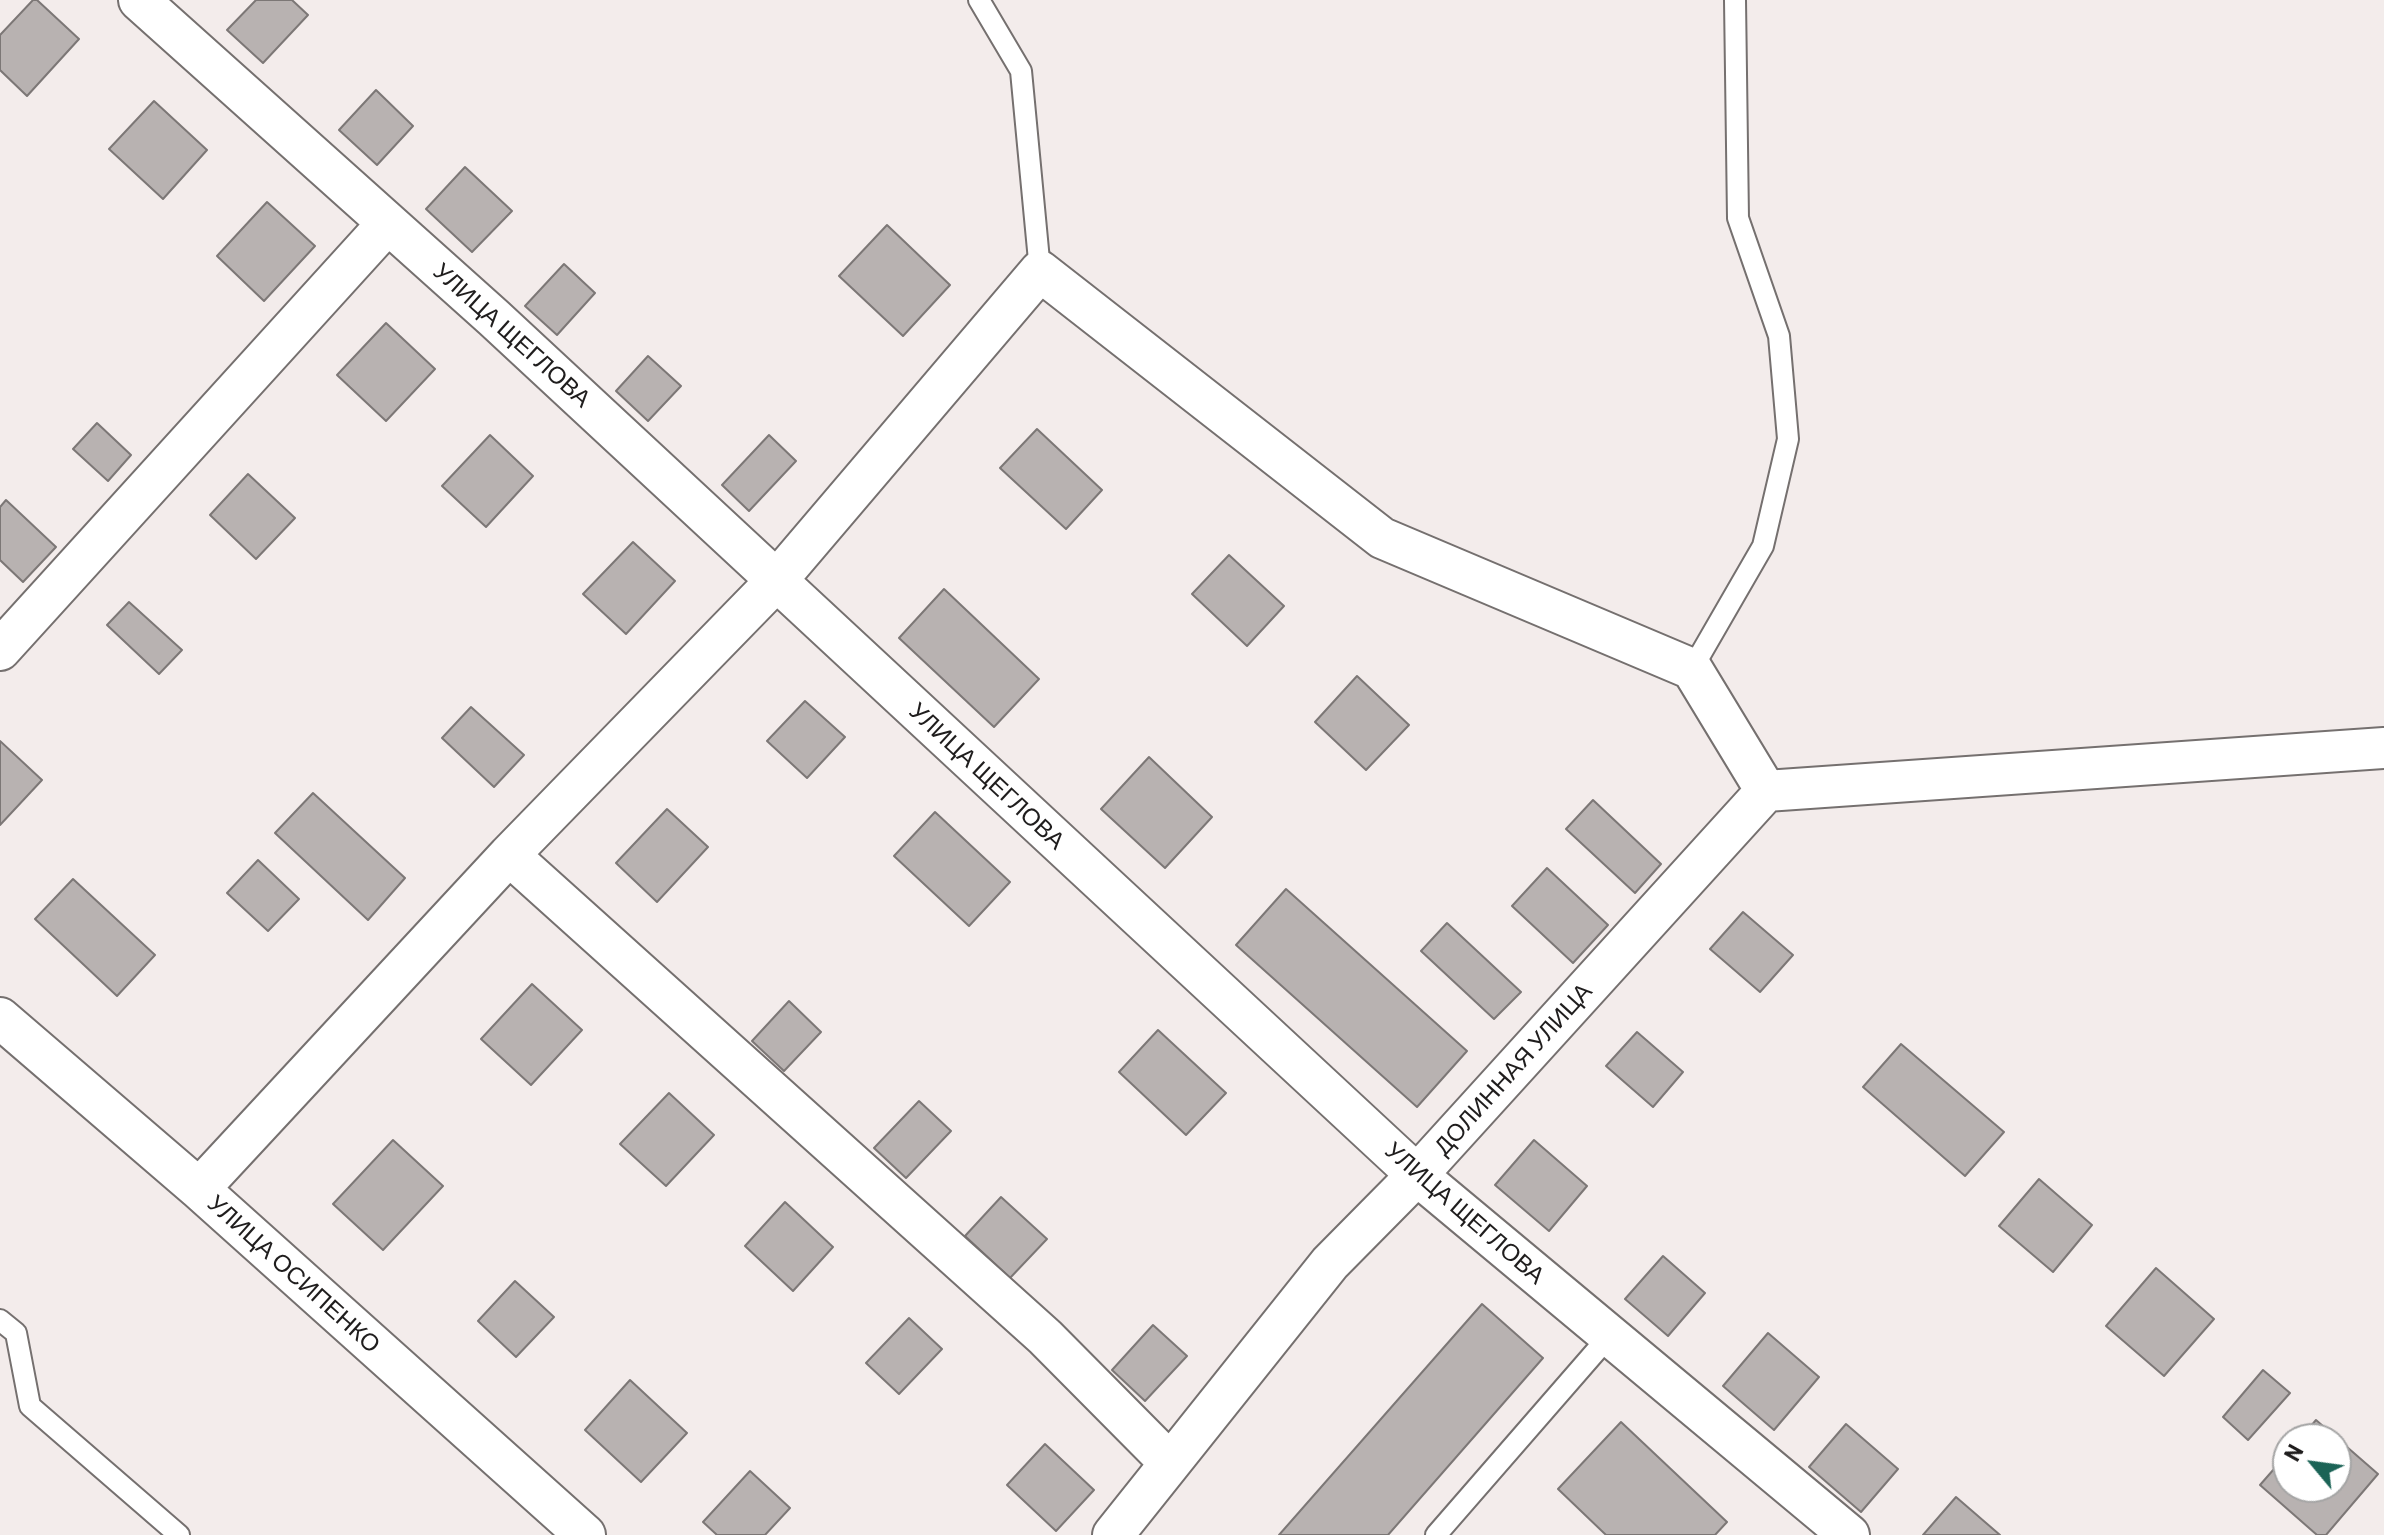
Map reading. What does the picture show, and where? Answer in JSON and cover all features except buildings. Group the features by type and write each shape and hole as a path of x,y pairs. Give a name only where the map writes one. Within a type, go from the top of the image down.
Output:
{"street":[{"name":"УЛИЦА ЩЕГЛОВА","path":"139,0 506,328 1417,1175 1849,1535"},
{"path":"0,650 388,223"},
{"path":"199,1189 509,855 777,580 1040,271 1382,538 1692,669 1766,791 2384,748"},
{"name":"ДОЛИННАЯ УЛИЦА","path":"1113,1535 1330,1263 1417,1175 1766,791"},
{"path":"509,855 1045,1337 1170,1463"},
{"name":"УЛИЦА ОСИПЕНКО","path":"0,1018 199,1189 585,1535"}],"lane":[{"path":"979,0 1021,71 1040,271"},
{"path":"1692,669 1763,546 1788,439 1779,336 1738,218 1735,0"},
{"path":"0,1320 16,1333 30,1406 179,1535"},
{"path":"1436,1535 1610,1335"}]}
